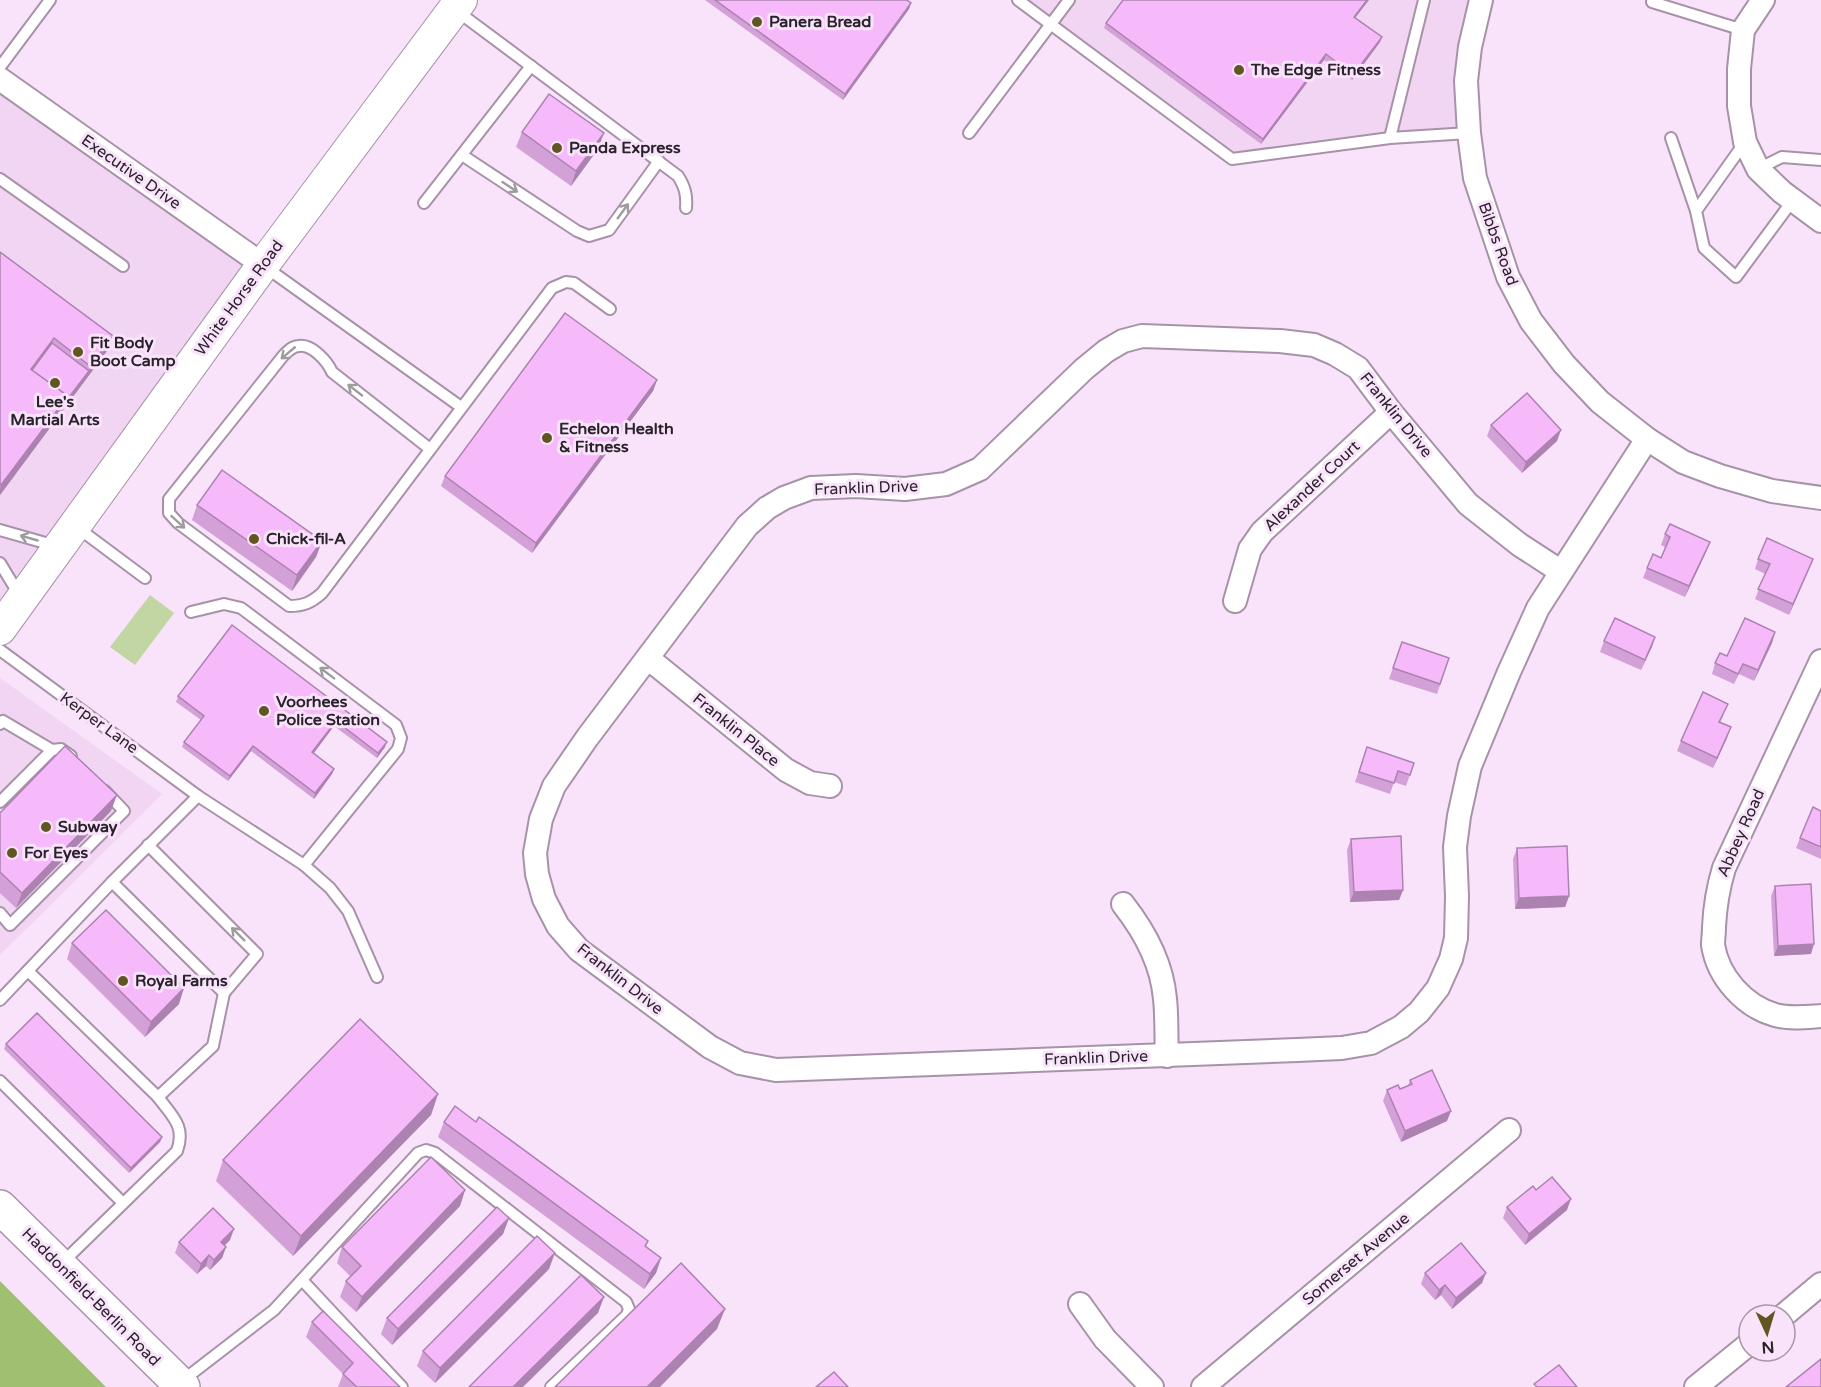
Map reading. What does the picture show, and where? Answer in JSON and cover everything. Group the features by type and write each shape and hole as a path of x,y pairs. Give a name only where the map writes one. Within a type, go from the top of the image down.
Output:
{"main road":[{"name":"White Horse Road","path":"0,629 453,3"},
{"name":"Haddonfield-Berlin Road","path":"0,1207 181,1385"}],"street":[{"name":"Bibbs Road","path":"1481,0 1470,47 1466,81 1469,133 1475,178 1508,277 1531,321 1564,364 1600,402 1647,439 1683,462 1720,476 1772,490 1821,498"},
{"path":"1763,0 1743,30 1738,106 1745,141 1758,169 1782,192 1821,221"},
{"name":"Executive Drive","path":"0,79 263,265"},
{"name":"Franklin Drive","path":"1560,572 1520,545 1468,504 1391,412 1358,368 1335,354 1314,345 1280,341 1142,336 1123,341 1084,369 980,469 946,484 905,489 856,486 811,488 784,498 767,508 747,526 649,659 587,738 554,786 541,819 535,853 537,873 544,899 558,926 579,950 617,979 711,1047 740,1063 776,1070 1167,1056 1342,1048 1371,1043 1401,1027 1419,1012 1438,988 1451,959 1456,938 1455,847 1470,766 1509,672 1539,608 1647,439"},
{"name":"Alexander Court","path":"1235,601 1250,549 1262,531 1391,412"},
{"name":"Franklin Place","path":"649,659 786,770 810,783 830,786"},
{"name":"Abbey Road","path":"1821,661 1724,868 1718,890 1713,945 1722,971 1736,992 1756,1007 1775,1015 1821,1016"},
{"path":"1123,904 1140,926 1155,956 1165,997 1167,1056"},
{"name":"Somerset Avenue","path":"1203,1387 1509,1130"},
{"path":"1797,1304 1821,1284"},
{"path":"1080,1304 1105,1339 1152,1387"},
{"path":"1696,1387 1737,1354"}],"lane":[{"path":"0,67 50,0"},
{"path":"1018,0 1232,159 1390,138 1469,133"},
{"path":"969,133 1069,0"},
{"path":"1390,138 1424,0"},
{"path":"1653,0 1652,2 1743,30"},
{"path":"453,3 531,66 678,176 684,185 687,197 686,208"},
{"path":"424,203 531,66"},
{"path":"1671,138 1696,211 1704,248 1736,277 1793,200"},
{"path":"1696,211 1745,141"},
{"path":"462,155 577,231 589,236 609,230 659,161"},
{"path":"1758,169 1782,157 1821,160"},
{"path":"0,179 123,266"},
{"path":"263,265 461,407"},
{"path":"430,449 332,372 328,363 308,347 298,345 291,348 169,499 169,513 289,606 302,606 322,593 552,288 566,282 574,283 610,309"},
{"path":"0,530 67,536 145,578"},
{"path":"0,563 21,599"},
{"path":"191,612 224,604 241,608 396,725 401,738 398,748 304,865"},
{"name":"Kerper Lane","path":"0,650 198,796 304,865 330,888 348,911 377,977"},
{"path":"0,724 3,721 52,750"},
{"path":"0,802 52,750 57,748 66,750 80,765"},
{"path":"0,914 10,925 124,811 95,780"},
{"path":"0,1000 112,882 198,796"},
{"path":"148,845 257,954 224,993 213,1046 158,1097"},
{"path":"112,882 224,993"},
{"path":"28,971 158,1097 178,1124 181,1139 177,1151 59,1265"},
{"path":"0,1081 123,1203"},
{"path":"181,1385 274,1310 418,1153 426,1150 435,1153 626,1302 629,1309 627,1315 551,1387"},
{"path":"302,1280 402,1387"}],"shaded area":[{"path":"1018,0 1481,0 1469,133 1232,159"},
{"path":"0,79 263,265 0,629"},
{"path":"0,678 162,794 0,955"}],"green space":[{"path":"150,595 174,613 135,665 110,647"},
{"path":"0,1281 106,1387 0,1387"}],"building":[{"path":"715,0 907,0 911,3 845,94"},
{"name":"The Edge Fitness","path":"1123,0 1367,0 1354,17 1382,37 1353,75 1326,54 1263,139 1106,23"},
{"name":"Panda Express","path":"549,94 604,133 576,171 522,132"},
{"path":"0,252 113,336 90,366 54,338 31,369 68,396 1,485 0,484"},
{"name":"Echelon Health & Fitness","path":"565,313 657,380 536,543 445,476"},
{"path":"52,343 89,371 66,401 68,396 32,370"},
{"path":"1527,393 1561,430 1526,462 1491,425"},
{"path":"222,470 322,541 297,575 197,505"},
{"path":"1670,524 1710,542 1689,586 1647,568 1653,554 1661,558 1670,537 1665,534"},
{"path":"1767,538 1813,559 1793,604 1758,589 1770,564 1758,559"},
{"path":"1615,618 1655,637 1645,660 1604,641"},
{"path":"1745,618 1775,632 1758,670 1743,664 1738,674 1715,663 1720,653 1727,656"},
{"name":"Voorhees Police Station","path":"232,625 387,742 378,753 336,721 312,752 334,769 315,793 253,746 230,776 184,742 204,716 178,696"},
{"path":"1402,642 1449,658 1440,684 1393,668"},
{"path":"1703,692 1728,704 1719,722 1731,727 1717,758 1681,741"},
{"path":"65,746 117,795 22,893 0,872 0,813"},
{"path":"1367,747 1414,763 1410,775 1398,771 1394,783 1359,772"},
{"path":"1813,807 1821,811 1821,847 1800,838"},
{"path":"1401,836 1403,890 1354,892 1351,839"},
{"path":"1567,846 1569,896 1519,898 1517,848"},
{"path":"1811,884 1814,944 1778,946 1775,886"},
{"name":"Royal Farms","path":"106,910 184,988 151,1022 72,943"},
{"path":"37,1013 162,1137 131,1168 6,1044"},
{"path":"360,1019 438,1094 301,1236 223,1160"},
{"path":"1432,1070 1451,1111 1405,1131 1387,1090 1398,1085 1400,1089 1412,1084 1410,1080"},
{"path":"455,1106 476,1122 479,1117 648,1241 645,1246 661,1258 650,1274 444,1122"},
{"path":"431,1157 465,1190 362,1297 346,1281 361,1266 342,1247"},
{"path":"1552,1177 1571,1199 1529,1234 1507,1207 1533,1186 1536,1190"},
{"path":"497,1207 509,1218 398,1329 387,1318"},
{"path":"213,1208 234,1229 221,1242 226,1247 214,1260 209,1255 201,1264 179,1242"},
{"path":"537,1236 555,1253 440,1368 423,1351"},
{"path":"1461,1243 1486,1273 1456,1298 1445,1285 1439,1290 1425,1273"},
{"path":"681,1263 725,1309 647,1387 555,1387"},
{"path":"581,1275 604,1297 513,1387 469,1387"},
{"path":"323,1311 400,1387 357,1387 343,1374 353,1363 312,1322"},
{"path":"1821,1359 1821,1387 1786,1387"},
{"path":"1559,1365 1577,1387 1537,1387 1534,1384"},
{"path":"834,1372 848,1387 816,1387"}],"place":[{"name":"Panera Bread","path":"757,22"},
{"name":"The Edge Fitness","path":"1239,70"},
{"name":"Panda Express","path":"557,148"},
{"name":"Fit Body Boot Camp","path":"78,352"},
{"name":"Lee's Martial Arts","path":"55,383"},
{"name":"Echelon Health & Fitness","path":"547,438"},
{"name":"Chick-fil-A","path":"254,539"},
{"name":"Voorhees Police Station","path":"264,711"},
{"name":"Subway","path":"46,827"},
{"name":"For Eyes","path":"12,853"},
{"name":"Royal Farms","path":"123,981"}]}
